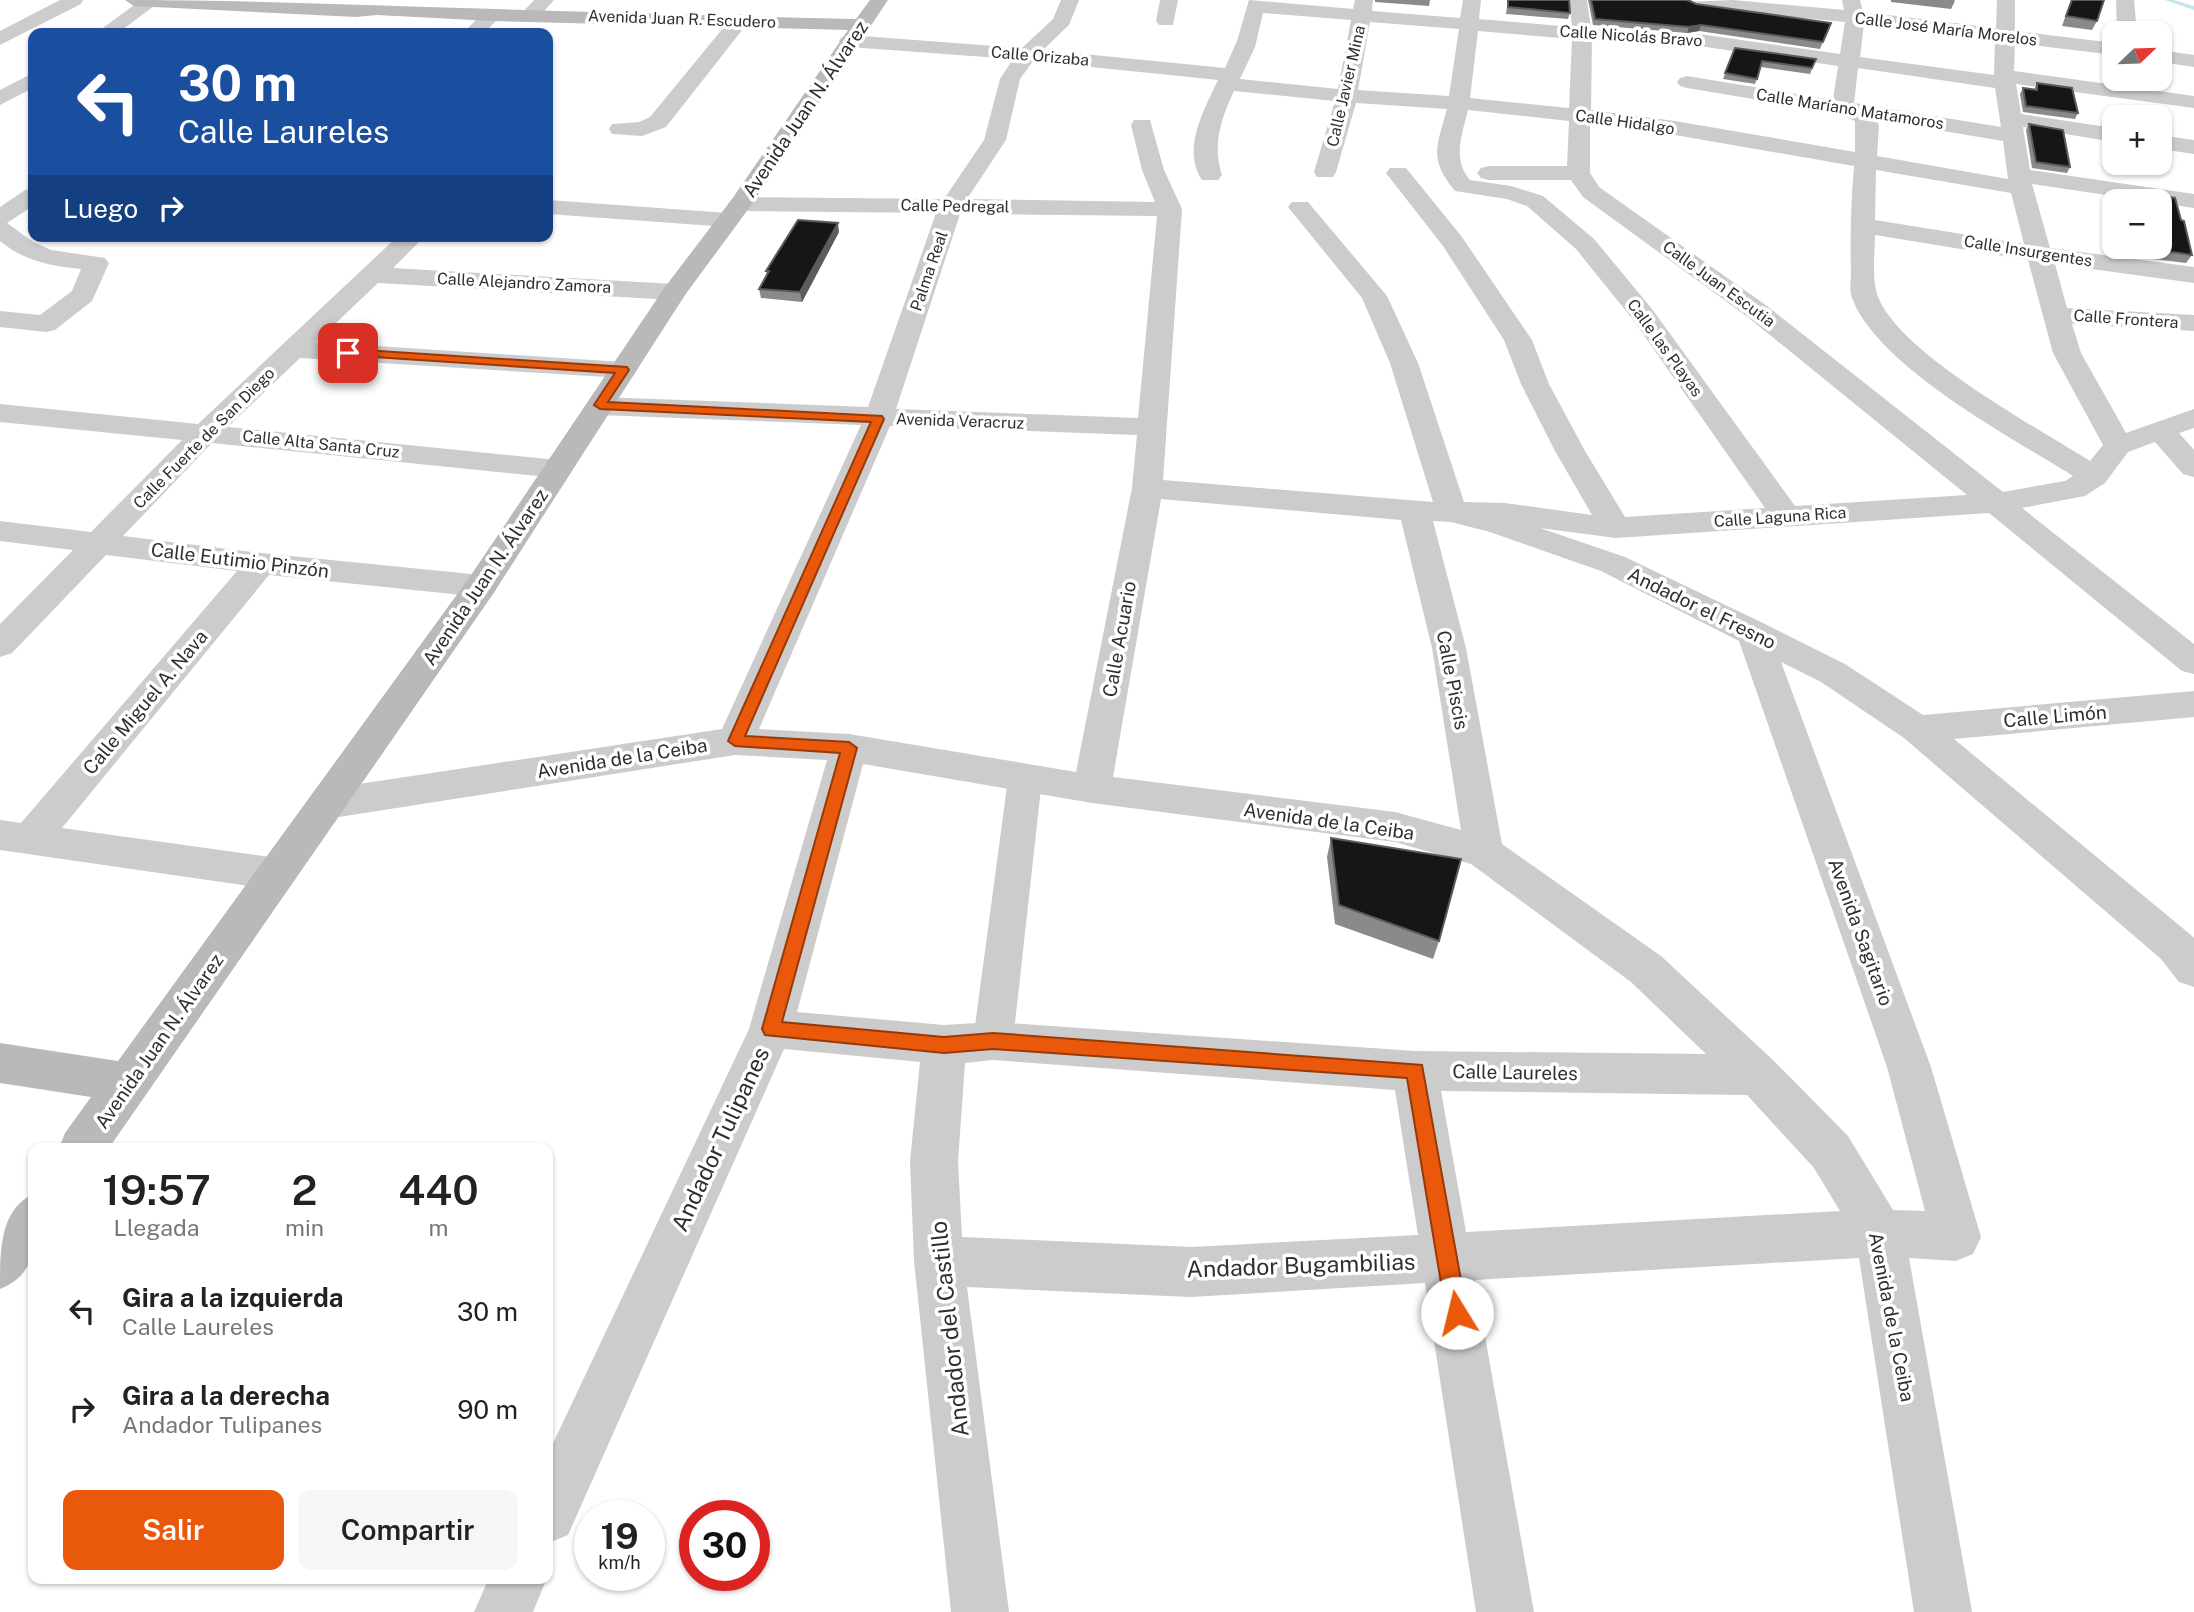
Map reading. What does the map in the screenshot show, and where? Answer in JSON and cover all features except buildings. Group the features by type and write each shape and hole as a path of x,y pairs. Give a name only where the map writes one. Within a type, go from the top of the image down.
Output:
{"main road":[{"name":"Avenida Juan R. Escudero","path":"134,0 356,11 377,9 492,15 863,22"},
{"name":"Avenida Juan R. Escudero","path":"296,0 362,3 377,9"},
{"name":"Avenida Juan N. Álvarez","path":"86,1143 481,586 674,292 734,212 863,22"},
{"path":"0,1063 128,1083"},
{"path":"0,1264 28,1224"}],"street":[{"path":"0,39 74,0"},
{"path":"113,28 153,0"},
{"path":"531,14 545,0"},
{"name":"Palma Real","path":"735,741 878,419 951,206 995,140 1010,79 1027,54 1062,21 1070,0"},
{"path":"1166,21 1169,0"},
{"path":"1472,0 1460,103 1447,151 1451,172 1578,173 1582,33 1578,0"},
{"path":"2003,0 2007,36 2004,80 2020,181 2067,353 2118,446 2194,418"},
{"path":"2125,0 2126,21"},
{"path":"1675,132 1699,40 1694,1"},
{"name":"Calle José María Morelos","path":"1694,1 1853,8 2007,36 2102,48"},
{"path":"1210,175 1204,163 1211,119 1244,47 1257,3"},
{"name":"Calle Nicolás Bravo","path":"1257,3 1363,7 1471,23 1687,42 1699,40 2190,102"},
{"name":"Calle Javier Mina","path":"1325,172 1347,96 1363,7"},
{"path":"1853,8 1850,61 1843,108 1866,117 1868,126 1861,225 1865,297 1872,316 1885,332 1953,387 2094,476"},
{"path":"478,28 492,15"},
{"path":"620,129 642,129 658,122 740,20"},
{"name":"Calle Orizaba","path":"863,22 1027,54 1228,79"},
{"path":"0,45 28,47"},
{"path":"2172,58 2194,61"},
{"name":"Calle Hidalgo","path":"1228,79 1347,96 1460,103 1579,116 1865,161 2194,201"},
{"path":"2,96 28,82"},
{"name":"Calle Maríano Matamoros","path":"1687,82 1843,108 2102,134"},
{"path":"2,96 28,97"},
{"path":"2190,102 2194,122"},
{"path":"1142,125 1153,170 1170,209"},
{"path":"2172,144 2194,147"},
{"name":"Calle las Playas","path":"1451,172 1464,186 1524,196 1535,201 1585,244 1643,314 1787,517"},
{"path":"1398,173 1453,242 1518,340 1535,384 1570,451 1616,528"},
{"name":"Calle Juan Escutia","path":"1578,173 1591,192 1758,312 2194,662"},
{"path":"0,218 28,198"},
{"name":"Calle Pedregal","path":"553,207 734,212 951,206 1170,209"},
{"path":"1300,207 1374,296 1404,363 1452,512"},
{"name":"Calle Acuario","path":"1092,789 1147,488 1170,209"},
{"name":"Calle Insurgentes","path":"1861,225 2038,254 2194,275"},
{"path":"0,229 16,245 37,257 96,263 83,295 46,324 0,319"},
{"name":"Calle Fuerte de San Diego","path":"0,645 206,432 407,242"},
{"name":"Calle Alejandro Zamora","path":"375,275 674,292"},
{"name":"Calle Frontera","path":"2058,315 2190,331"},
{"path":"293,349 623,370"},
{"name":"Avenida Veracruz","path":"600,405 878,419 1152,428"},
{"name":"Calle Alta Santa Cruz","path":"0,413 558,469"},
{"path":"2162,432 2194,468"},
{"name":"Calle Laguna Rica","path":"1147,488 1415,511 1504,513 1616,528 1997,503 2074,489 2094,476 2118,446"},
{"name":"Calle Piscis","path":"1415,511 1449,648 1484,852"},
{"name":"Andador el Fresno","path":"1452,512 1501,525 1613,564 1833,673 1917,729 2188,953"},
{"name":"Calle Eutimio Pinzón","path":"0,531 261,564 481,586"},
{"name":"Calle Miguel A. Nava","path":"15,837 261,564"},
{"name":"Avenida Sagitario","path":"1753,632 1909,1067 1956,1237"},
{"name":"Calle Limón","path":"1917,729 2194,704"},
{"name":"Avenida de la Ceiba","path":"326,804 735,741 849,748 1092,789 1395,827 1484,852 1646,969 1758,1075 1831,1152 1880,1233 1943,1612"},
{"name":"Andador Tulipanes","path":"553,1504 771,1029 849,748"},
{"path":"968,1043 1025,779"},
{"path":"15,837 277,874"},
{"name":"Calle Laureles","path":"771,1029 1415,1071 1758,1075"},
{"name":"Andador del Castillo","path":"968,1043 934,1161 939,1261 980,1612"},
{"path":"1415,1071 1505,1612"},
{"name":"Andador Bugambilias","path":"939,1261 1191,1272 1880,1233 1956,1237"},
{"path":"503,1612 516,1584"}],"waterway":[{"path":"2168,0 2194,8"}],"route":[{"path":"348,353 623,370 600,405 878,419 735,741 849,748 792,962 771,1029 944,1045 993,1041 1415,1071 1457,1313"}]}
